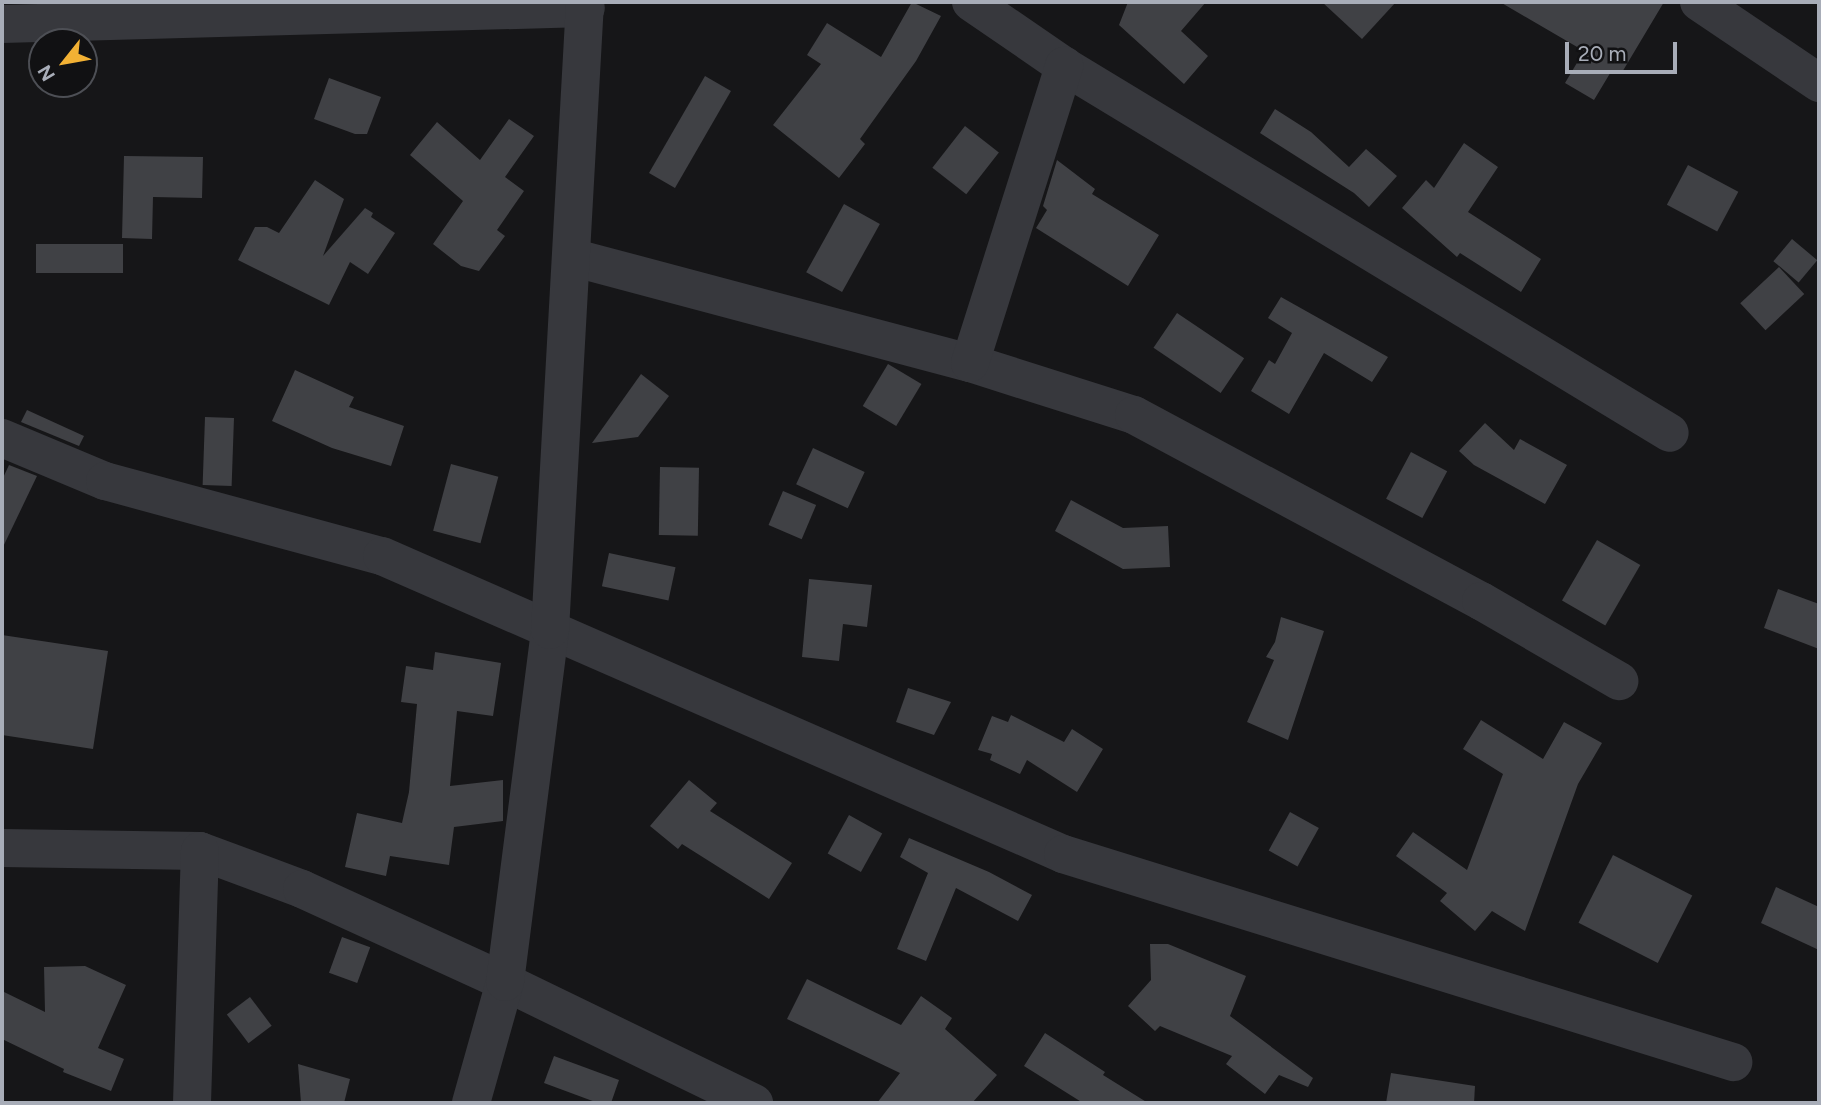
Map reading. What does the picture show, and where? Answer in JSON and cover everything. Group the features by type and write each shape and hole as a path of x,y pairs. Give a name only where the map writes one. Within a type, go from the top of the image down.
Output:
{"street":[{"path":"971,2 1064,66 1670,433"},
{"path":"2,24 586,5 551,630 505,982 471,1103"},
{"path":"1708,5 1819,83"},
{"path":"970,363 1064,66"},
{"path":"571,257 970,363 1134,415 1482,601 1619,681"},
{"path":"2,438 105,481 382,556 1063,854 1733,1062"},
{"path":"2,848 200,851 302,889 505,982 754,1103"},
{"path":"192,1103 200,851"}],"building":[{"path":"912,2 941,16 916,61 860,139 865,144 839,178 773,125 821,64 807,55 827,23 881,57"},
{"path":"1128,2 1206,2 1181,31 1208,56 1184,84 1119,25"},
{"path":"1322,2 1396,2 1362,39"},
{"path":"1500,2 1664,2 1621,74 1612,70 1594,100 1565,83 1584,51"},
{"path":"705,76 731,91 675,188 649,173"},
{"path":"329,78 381,97 367,134 355,134 314,119"},
{"path":"1275,109 1311,132 1349,167 1366,149 1397,176 1369,207 1354,193 1260,133"},
{"path":"509,119 534,136 505,177 524,191 497,230 505,236 479,271 461,266 433,244 463,201 410,155 437,122 480,160"},
{"path":"965,126 999,152 966,194 932,168"},
{"path":"1464,143 1498,167 1468,212 1541,259 1521,292 1460,253 1457,257 1402,208 1426,180 1434,188"},
{"path":"124,156 203,157 202,198 153,197 152,239 122,238"},
{"path":"1057,160 1095,189 1092,194 1159,235 1128,286 1036,228 1047,210 1043,206"},
{"path":"1688,165 1738,192 1717,231 1667,205"},
{"path":"315,180 344,199 323,256 365,208 373,213 371,217 395,233 368,274 350,262 329,305 238,260 255,227 267,227 279,233"},
{"path":"844,204 880,224 842,292 806,272"},
{"path":"1792,239 1817,260 1799,282 1773,261"},
{"path":"36,244 123,244 123,273 36,273"},
{"path":"1779,267 1804,294 1765,330 1740,303"},
{"path":"1281,297 1388,357 1372,382 1324,353 1289,414 1251,391 1269,360 1275,364 1292,333 1268,318"},
{"path":"1177,313 1244,358 1221,393 1154,348"},
{"path":"888,364 921,384 896,426 863,406"},
{"path":"295,370 354,397 349,407 404,426 391,466 332,448 272,421"},
{"path":"641,374 669,396 638,437 592,443"},
{"path":"27,410 84,436 79,446 21,422"},
{"path":"205,417 234,418 232,486 203,485"},
{"path":"1485,423 1514,450 1520,439 1567,465 1545,504 1474,465 1459,451"},
{"path":"813,448 865,472 848,508 796,484"},
{"path":"1411,452 1447,471 1422,518 1386,499"},
{"path":"451,464 498,477 480,543 433,531"},
{"path":"9,465 37,476 2,549 2,480"},
{"path":"660,467 699,468 698,536 659,535"},
{"path":"783,491 816,505 802,539 769,525"},
{"path":"1071,500 1123,528 1168,526 1170,567 1123,569 1055,531"},
{"path":"1597,540 1640,565 1605,626 1562,601"},
{"path":"609,553 676,567 668,600 602,586"},
{"path":"809,579 872,585 867,627 843,624 839,661 802,657"},
{"path":"1778,589 1819,604 1819,649 1764,628"},
{"path":"1281,617 1324,631 1288,740 1247,722 1274,660 1266,657 1275,642"},
{"path":"2,635 108,651 93,749 2,735"},
{"path":"435,652 501,663 493,716 457,711 450,786 503,780 503,821 454,827 449,865 390,856 386,876 345,867 357,813 402,823 409,792 417,704 401,702 406,666 433,670"},
{"path":"908,688 951,702 934,735 896,722"},
{"path":"1011,715 1064,742 1072,729 1103,749 1077,792 1027,760 1020,774 990,760 992,754 978,750 992,716 1008,722"},
{"path":"1481,720 1543,759 1564,722 1602,743 1578,784 1525,931 1492,911 1475,931 1440,901 1447,893 1396,856 1413,832 1467,870 1503,774 1463,749"},
{"path":"689,780 717,803 710,811 792,863 769,899 682,844 678,849 650,826"},
{"path":"1290,812 1319,828 1298,866 1269,850"},
{"path":"849,815 882,833 861,872 828,853"},
{"path":"909,838 989,872 1032,895 1018,921 956,888 926,961 897,949 928,873 900,857"},
{"path":"1613,855 1692,895 1658,963 1578,923"},
{"path":"1776,887 1819,907 1819,950 1761,923"},
{"path":"342,937 370,947 357,983 329,973"},
{"path":"1150,944 1168,944 1246,976 1230,1016 1313,1078 1308,1087 1279,1075 1265,1094 1226,1064 1232,1056 1160,1026 1155,1031 1128,1006 1151,980"},
{"path":"85,966 126,985 98,1048 124,1059 111,1091 63,1072 64,1069 2,1039 2,991 45,1012 44,967"},
{"path":"807,979 901,1025 921,996 952,1018 945,1029 997,1075 972,1103 877,1103 900,1073 787,1019"},
{"path":"250,997 272,1026 249,1043 227,1014"},
{"path":"1045,1033 1105,1072 1103,1075 1148,1103 1083,1103 1024,1066"},
{"path":"554,1056 619,1080 611,1103 598,1103 544,1083"},
{"path":"298,1064 350,1079 344,1103 301,1103"},
{"path":"1391,1073 1475,1086 1474,1103 1386,1103"}]}
